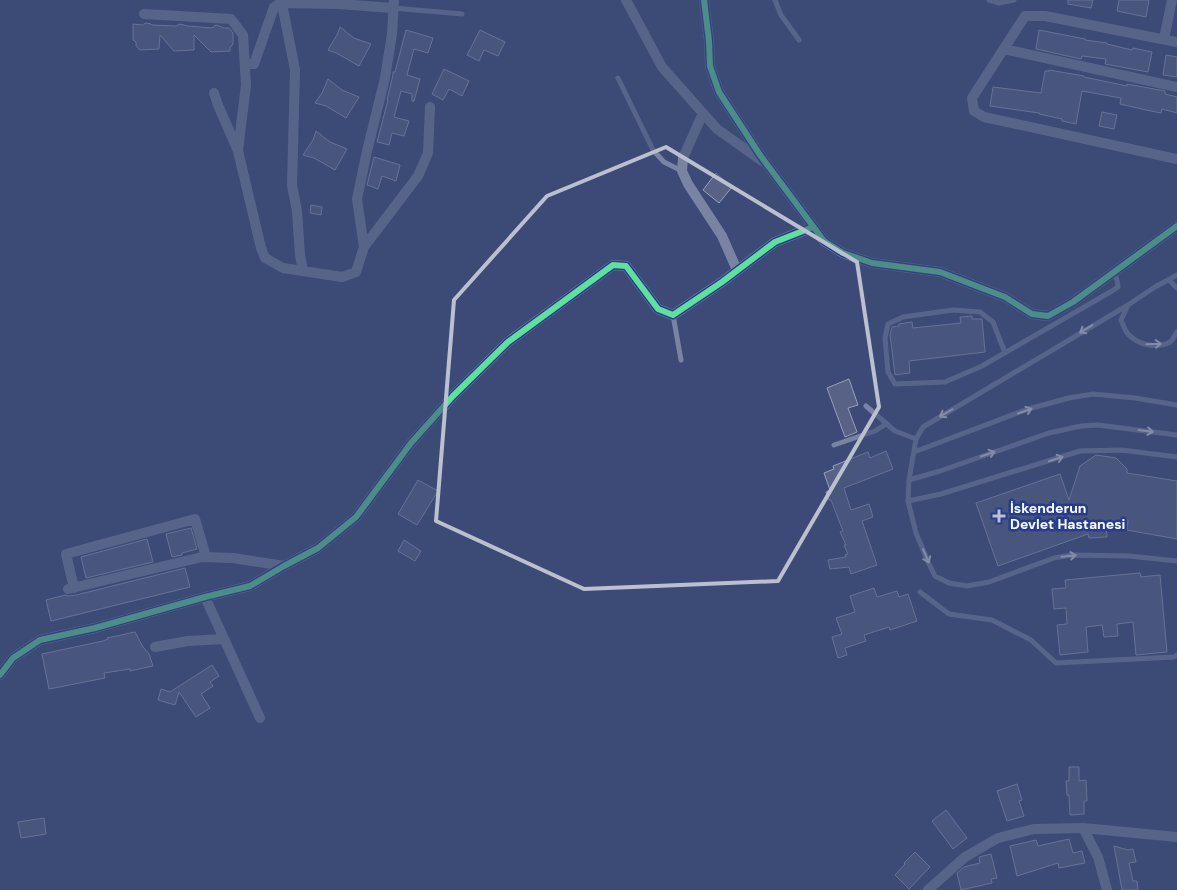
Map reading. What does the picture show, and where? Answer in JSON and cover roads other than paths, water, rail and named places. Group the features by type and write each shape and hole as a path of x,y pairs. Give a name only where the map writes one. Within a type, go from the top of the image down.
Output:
{"street":[{"path":"626,0 662,67 717,129 768,165"},
{"path":"704,0 710,66 719,92 768,165 813,227 824,241 843,253 872,263 940,272 1005,297 1032,314 1048,316 1073,302 1177,226"},
{"path":"1164,39 1172,0"},
{"path":"280,1 284,9 294,70 292,185 297,211 303,271"},
{"path":"245,64 254,64 274,7 280,1 393,4 392,34 385,78 357,199 364,247"},
{"path":"144,14 231,19 242,35 246,86 238,151"},
{"path":"1177,42 1045,16 1025,16 972,98 974,111 984,117 1177,159"},
{"path":"1004,49 1177,87"},
{"path":"214,93 238,151 260,248 265,258 283,268 342,277 356,272 364,247 418,176 428,153 430,107"},
{"path":"703,113 683,158 682,171 688,184 722,236 737,270"},
{"path":"0,675 13,658 40,640 95,628 250,586 318,548 356,518 412,442 453,396 508,342 613,265 626,266 658,309 673,315 775,242 813,227"},
{"path":"206,557 195,520 66,554 71,588 202,557 233,558 284,566"},
{"path":"205,597 260,718"},
{"path":"155,647 188,640 224,639"},
{"path":"928,890 965,857 998,838 1034,829 1083,828 1177,837"},
{"path":"1083,828 1098,857 1106,890"}],"lane":[{"path":"775,0 781,15 799,40"},
{"path":"988,0 999,3 1014,0"},
{"path":"393,4 462,14"},
{"path":"618,78 653,150 664,162 682,171"},
{"path":"1005,353 992,322 980,312 953,310 903,317 888,324 886,338 888,372 895,384 945,382 982,366 1005,353 1112,292 1118,287 1114,273"},
{"path":"1177,275 923,427 916,439 909,480 908,501 916,533 929,564 935,576 949,583 967,586 989,582 1054,558 1072,555 1129,556 1177,561"},
{"path":"1169,280 1177,288"},
{"path":"1128,305 1121,320 1128,334 1141,344 1164,344 1171,341 1177,332"},
{"path":"673,315 681,360"},
{"path":"914,452 1028,409 1069,398 1093,394 1177,405"},
{"path":"866,406 895,432 916,439"},
{"path":"834,445 875,431 886,424"},
{"path":"909,480 1049,433 1081,426 1098,425 1177,435"},
{"path":"908,501 941,494 1080,452 1122,450 1177,457"},
{"path":"920,592 949,614 992,620 1031,640 1056,663 1174,657 1177,654"}],"place":[{"name":"İskenderun Devlet Hastanesi","path":"999,516"}]}
